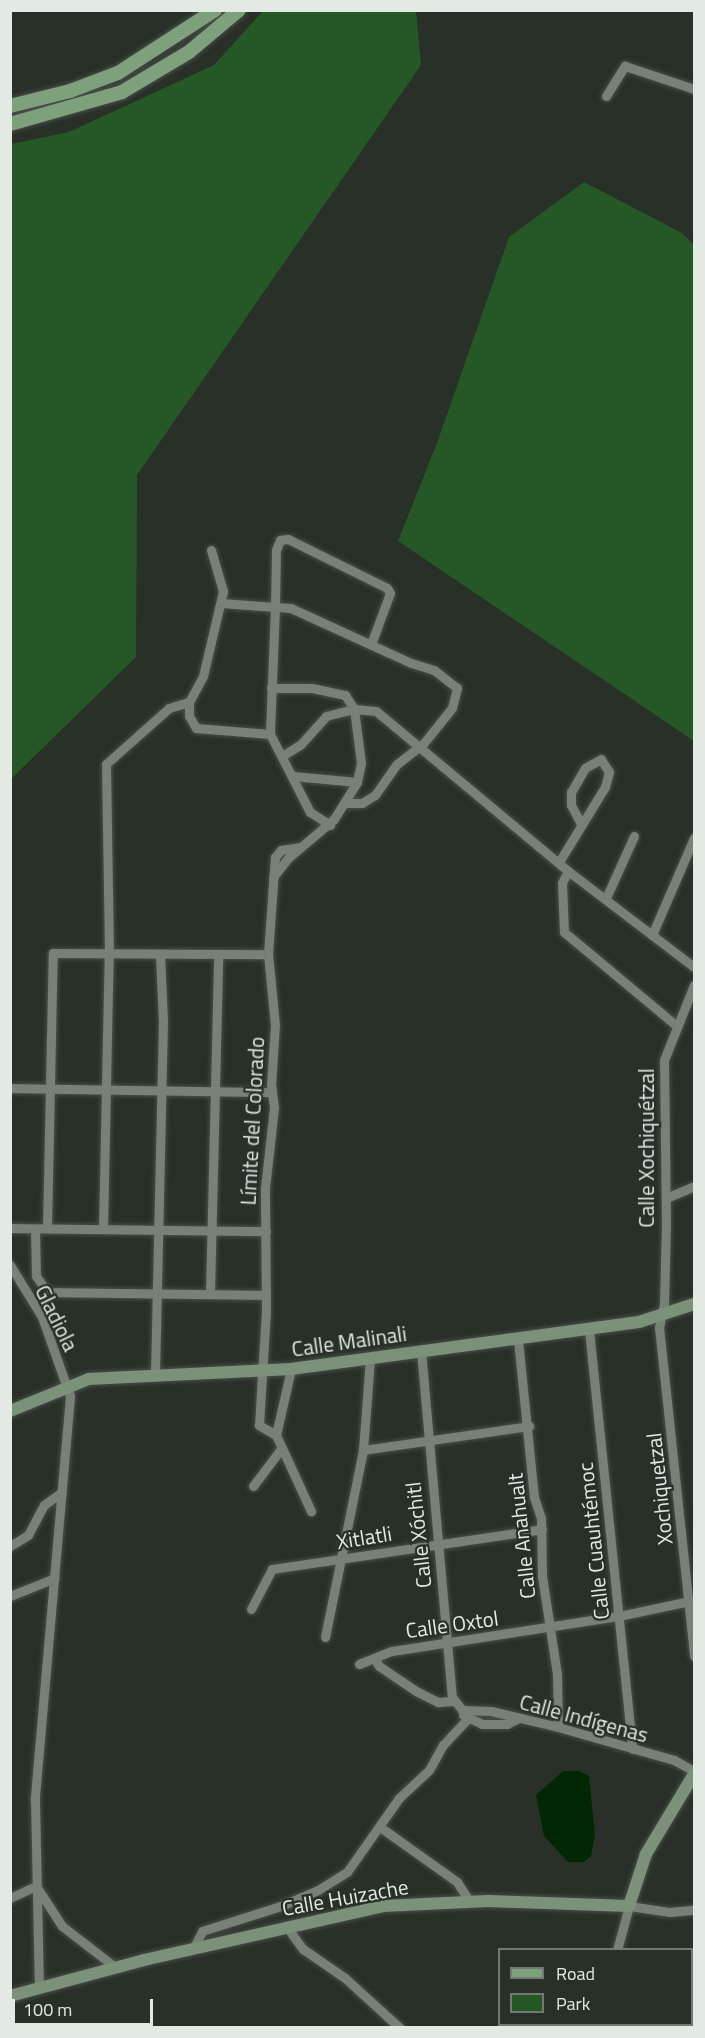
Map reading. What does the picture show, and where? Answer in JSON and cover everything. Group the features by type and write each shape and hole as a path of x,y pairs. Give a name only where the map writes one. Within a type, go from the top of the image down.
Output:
{"main road":[{"path":"10,106 70,91 118,73 215,10"},
{"path":"10,124 72,110 122,92 189,52 239,10"}],"street":[{"path":"606,96 625,66 694,89"},
{"path":"270,688 312,688 345,695 354,709 361,764 357,782 330,825 310,812 270,734 270,688 276,547 285,538 387,588 390,593 371,644"},
{"path":"211,550 223,584 221,603 203,676 189,702 189,716 196,729 270,734"},
{"path":"221,603 291,608 441,673 457,688 454,704 418,749 397,764 371,798 362,803 346,802"},
{"path":"102,1229 109,954 106,764 169,708 189,702"},
{"path":"282,756 307,738 323,718 354,709 379,713 418,749 568,871 694,967"},
{"path":"559,862 609,775 601,759 585,768 571,792 571,805 580,824"},
{"path":"293,776 357,782"},
{"name":"Límite del Colorado","path":"276,1435 259,1426 266,1295 266,1176 274,1108 271,1092 275,1025 268,954 273,877 278,853 301,847 330,825"},
{"path":"606,898 634,836"},
{"path":"652,935 694,838"},
{"path":"568,871 562,883 564,932 678,1026"},
{"path":"47,1228 52,955 59,950 109,954 160,954 188,951 218,955 268,954"},
{"path":"155,1374 156,1230 161,1091 160,954"},
{"path":"210,1293 218,955"},
{"name":"Calle Xochiquétzal","path":"661,1318 666,1198 663,1069 665,1052 694,985"},
{"path":"10,1088 271,1092"},
{"path":"666,1198 694,1187"},
{"path":"10,1228 266,1232"},
{"path":"35,1230 35,1272 43,1290"},
{"name":"Gladiola","path":"10,1265 42,1317 68,1387"},
{"path":"31,1299 43,1290 266,1295"},
{"name":"Calle Malinali","path":"10,1411 89,1379 262,1368 291,1369 590,1330 661,1318 694,1304"},
{"name":"Xochiquetzal","path":"661,1318 659,1328 692,1600 694,1656"},
{"name":"Calle Cuauhtémoc","path":"590,1330 632,1749"},
{"name":"Calle Anahualt","path":"518,1340 529,1426 534,1497 542,1529 542,1576 557,1674 558,1727"},
{"name":"Calle Xóchitl","path":"421,1351 436,1544 449,1643 453,1701"},
{"path":"325,1638 363,1450 370,1358"},
{"path":"291,1369 276,1435 311,1511"},
{"path":"39,1986 35,1800 62,1492 68,1387"},
{"path":"363,1450 427,1443 529,1426"},
{"path":"253,1486 281,1449"},
{"path":"10,1546 28,1535 44,1505 62,1492"},
{"name":"Xitlatli","path":"251,1609 265,1576 272,1569 542,1529"},
{"path":"10,1596 55,1578"},
{"name":"Calle Oxtol","path":"359,1664 392,1651 550,1628 692,1600"},
{"path":"194,1949 202,1931 281,1906 328,1885 350,1869 399,1798 429,1770 440,1748 464,1715 453,1701 438,1702 416,1691 379,1666 374,1659"},
{"name":"Calle Indígenas","path":"464,1715 490,1711 558,1727 674,1760 694,1772"},
{"path":"618,1948 646,1854 694,1772"},
{"path":"380,1827 457,1882 470,1902"},
{"path":"10,1898 36,1886"},
{"path":"36,1886 62,1926 116,1967"},
{"name":"Calle Huizache","path":"10,1996 39,1986 116,1967 286,1926 383,1906 470,1902 629,1906 675,1913 694,1910"},
{"path":"286,1926 303,1949 345,1978 400,2028"}],"green space":[{"path":"264,10 416,11 421,65 137,475 136,657 11,779 11,144 69,132 214,65"},
{"path":"584,182 682,233 694,245 694,741 398,541 437,443 509,237"}],"shaded area":[{"path":"563,1771 579,1771 589,1776 595,1835 591,1856 584,1862 568,1862 544,1836 536,1795"}]}
